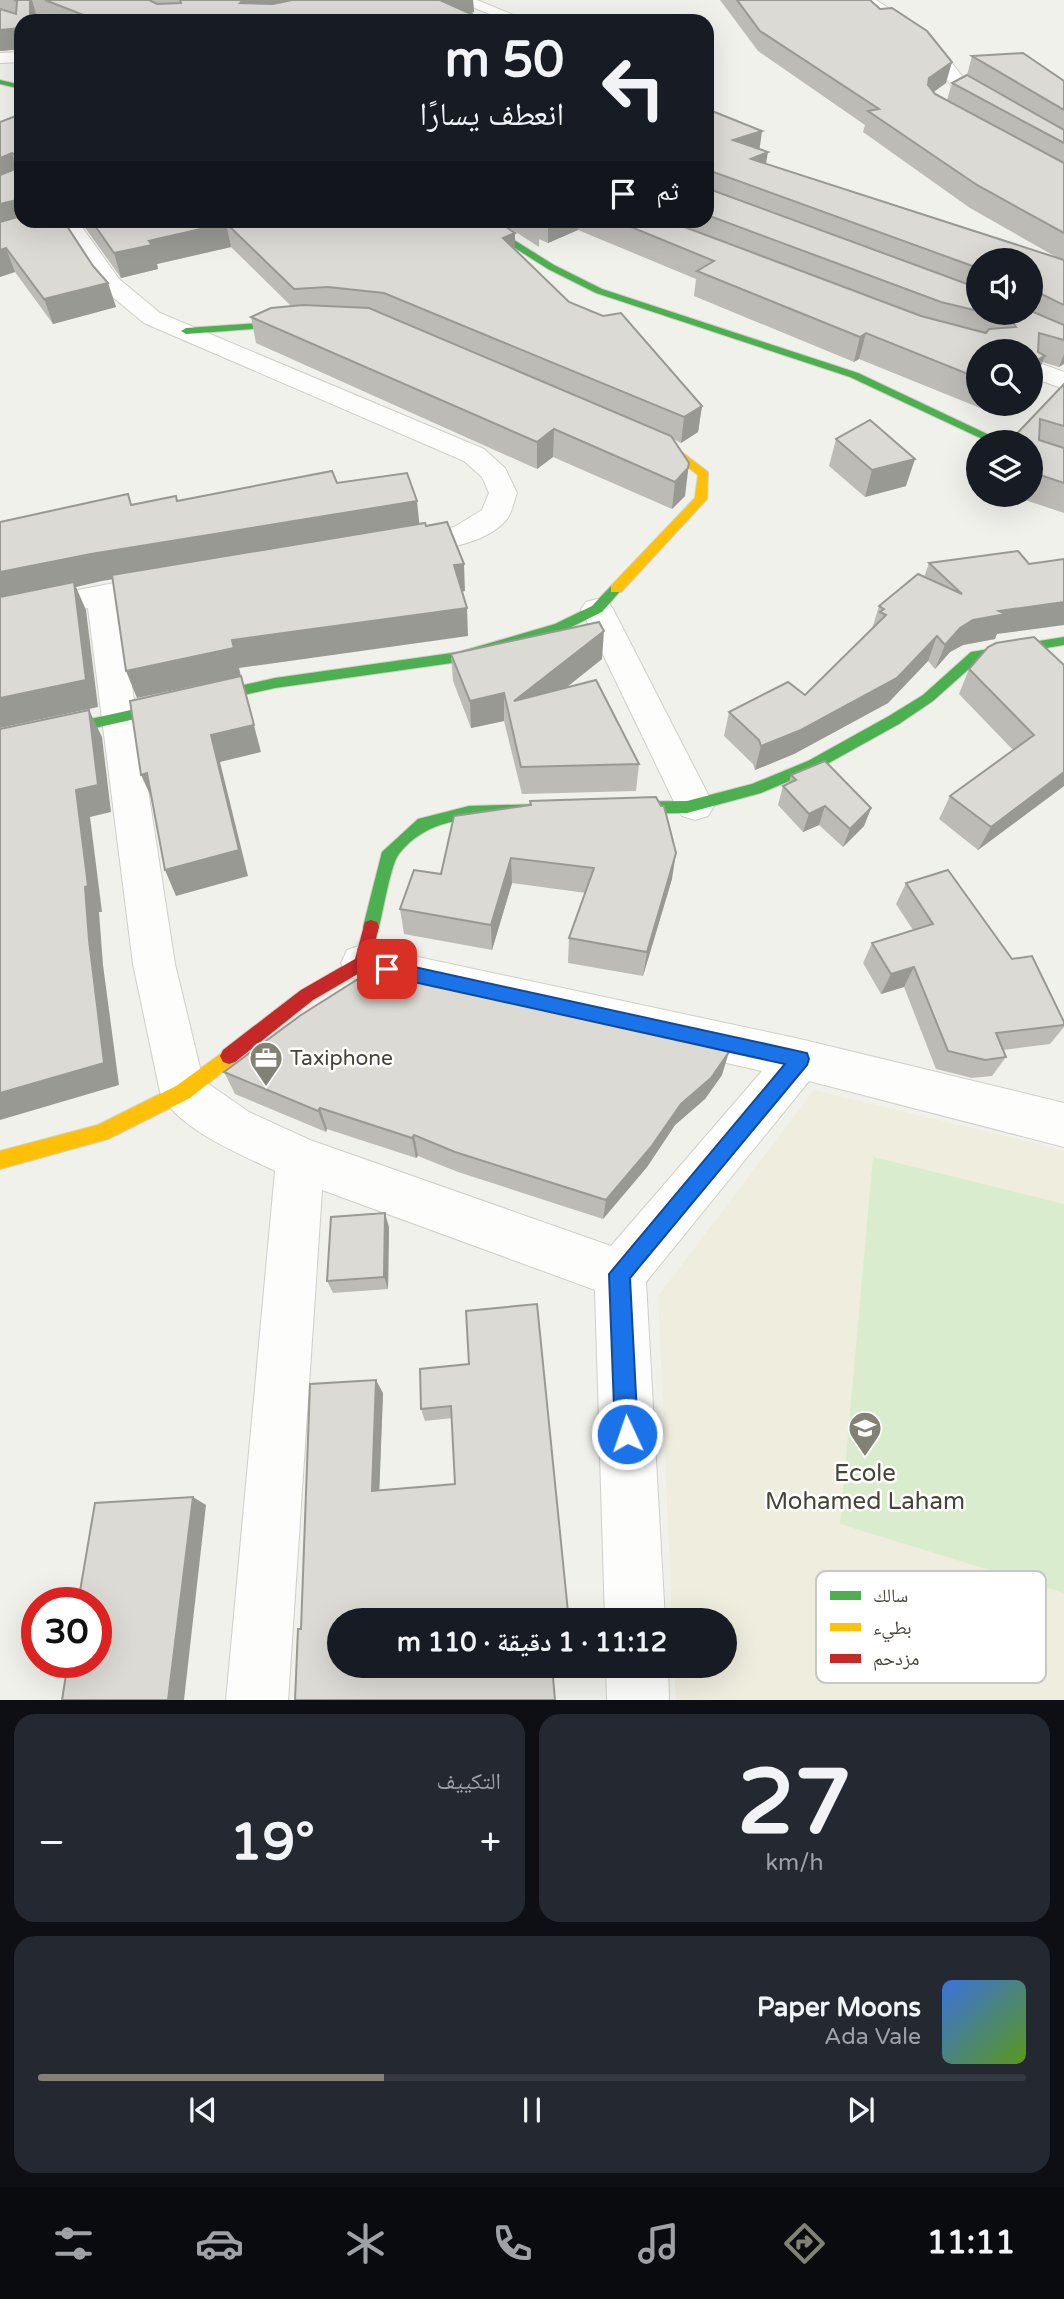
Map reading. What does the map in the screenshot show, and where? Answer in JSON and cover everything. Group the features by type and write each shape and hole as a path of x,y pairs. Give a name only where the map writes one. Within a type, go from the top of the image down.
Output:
{"street":[{"path":"463,0 501,14"},
{"path":"866,0 925,38 951,90 1064,148"},
{"path":"0,239 43,228"},
{"path":"75,228 111,284 130,303 152,318 474,455 495,474 503,493 495,515 463,534 376,550"},
{"path":"488,228 551,268 598,291 854,375 973,430"},
{"path":"186,331 320,322"},
{"path":"1043,373 1064,381"},
{"path":"0,744 121,715 275,683 459,657 560,627 597,609 701,499 704,474 678,455 629,434"},
{"path":"0,615 102,593 194,579"},
{"path":"102,593 154,964 183,1093 233,1127 300,1159 620,1274"},
{"path":"597,609 695,806"},
{"path":"593,808 695,806 787,777 845,749 940,690 964,662 976,655 1064,642"},
{"path":"362,963 390,852 423,823 470,811 552,810"},
{"path":"0,1160 101,1133 183,1093 307,995 362,963 800,1059 1064,1125"},
{"path":"634,1608 620,1274 800,1059"},
{"path":"257,1700 300,1159"},
{"path":"637,1678 638,1700"}],"shaded area":[{"name":"Ecole Mohamed Laham","path":"814,1090 1064,1150 1064,1700 676,1700 675,1678 737,1678 737,1608 671,1608 658,1296"}],"green space":[{"path":"873,1157 1064,1204 1064,1593 1046,1587 1046,1571 993,1571 840,1524"}],"building":[{"path":"14,0 30,0 30,14 16,14 17,1"},
{"path":"45,0 149,0 157,4 181,3 180,0 243,0 240,3 273,4 292,0 446,0 442,1 471,14 81,14"},
{"path":"737,0 870,0 880,9 892,8 927,31 952,62 929,78 928,85 935,94 1064,163 1064,233 977,185 868,111 879,109 760,31"},
{"path":"0,9 16,14 14,29 0,30"},
{"path":"1023,53 1064,81 1064,110 972,56"},
{"path":"967,75 1064,130 1064,143 952,83"},
{"path":"714,112 762,131 733,140 768,152 751,159 1027,248 966,248 966,264 714,172"},
{"path":"14,117 14,154 0,158 0,122"},
{"path":"14,169 14,201 0,204 0,175"},
{"path":"714,191 966,284 966,308 941,302 714,218"},
{"path":"14,218 14,228 68,228 93,266 108,283 44,299 6,248 0,250 0,222"},
{"path":"97,228 205,228 149,241 152,245 114,253"},
{"path":"231,228 508,228 515,233 503,238 569,302 603,316 621,313 702,406 684,417 384,293 328,287 294,289"},
{"path":"634,228 687,228 921,316 986,333 989,329 1016,327 1014,325 1043,325 1043,316 1064,325 1064,340 1039,333 1039,339 966,339 966,373 866,333 860,337 697,271 714,261"},
{"path":"1043,253 1064,260 1064,305 1043,295"},
{"path":"303,305 369,308 671,436 689,463 688,468 675,482 554,429 537,442 251,317 271,308"},
{"path":"1064,384 1064,426 1040,419 1039,430 1020,430 1034,416 1043,416 1043,406"},
{"path":"870,420 915,459 872,470 836,439"},
{"path":"1043,441 1064,448 1064,483 1043,476"},
{"path":"332,471 337,483 407,473 417,501 91,554 0,572 0,522 128,494 131,505 176,496 177,501"},
{"path":"447,522 464,564 454,565 467,608 232,640 234,648 126,671 112,575 425,523 426,526"},
{"path":"1018,551 1029,564 1064,559 1064,602 999,611 1006,614 973,620 960,628 945,645 937,636 897,678 801,730 761,746 759,740 729,712 788,682 805,695 886,615 880,612 884,609 879,606 918,574 962,594 929,563"},
{"path":"74,582 86,680 0,698 0,597"},
{"path":"599,622 604,631 514,701 596,680 639,764 521,767 504,693 470,701 451,654"},
{"path":"1034,637 1064,665 1064,772 991,827 950,796 1034,735 969,669 988,647 996,643"},
{"path":"241,676 254,725 211,735 239,850 165,870 147,773 141,775 130,701"},
{"path":"89,710 98,785 76,790 88,886 85,887 89,940 104,1063 0,1093 0,729"},
{"path":"825,761 871,808 850,829 825,806 809,814 783,786 796,780 791,775"},
{"path":"656,797 661,806 664,806 676,853 647,952 569,938 594,868 511,858 491,925 400,909 414,870 441,874 454,816 531,805 530,801"},
{"path":"948,870 1012,959 1032,956 1064,1022 1064,1025 996,1033 1006,1057 985,1060 948,1051 914,967 891,974 872,943 933,924 906,883"},
{"path":"366,974 525,997 627,1019 625,1025 729,1052 711,1078 681,1104 651,1147 606,1200 455,1152 414,1135 412,1138 320,1108 318,1111 224,1072 301,1015"},
{"path":"385,1213 384,1277 327,1281 331,1217"},
{"path":"537,1304 568,1608 327,1608 327,1678 553,1678 555,1700 295,1700 298,1629 301,1629 310,1384 376,1380 372,1491 455,1484 451,1406 421,1409 420,1369 469,1364 466,1311"},
{"path":"193,1497 168,1700 62,1700 65,1678 112,1678 112,1587 81,1587 95,1503"}],"traffic: fast":[{"path":"0,82 14,85"},
{"path":"0,239 43,228"},
{"path":"488,228 551,267 599,291 854,375 973,430"},
{"path":"186,331 304,323"},
{"path":"0,744 275,683 459,657 560,627 597,609 616,589"},
{"path":"611,808 687,807 756,789 813,765 894,720 928,698 976,655 1064,641"},
{"path":"371,927 390,852 423,823 469,812 540,810"}],"traffic: slow":[{"path":"616,589 701,499 704,474 679,455 641,439"},
{"path":"0,1160 101,1133 183,1092 229,1056"}],"traffic: jam":[{"path":"229,1056 307,995 362,963 371,927"}],"place":[{"name":"Taxiphone","path":"266,1088"},
{"name":"Ecole Mohamed Laham","path":"865,1458"}],"route":[{"path":"387,969 800,1059 620,1274 627,1434"}]}
